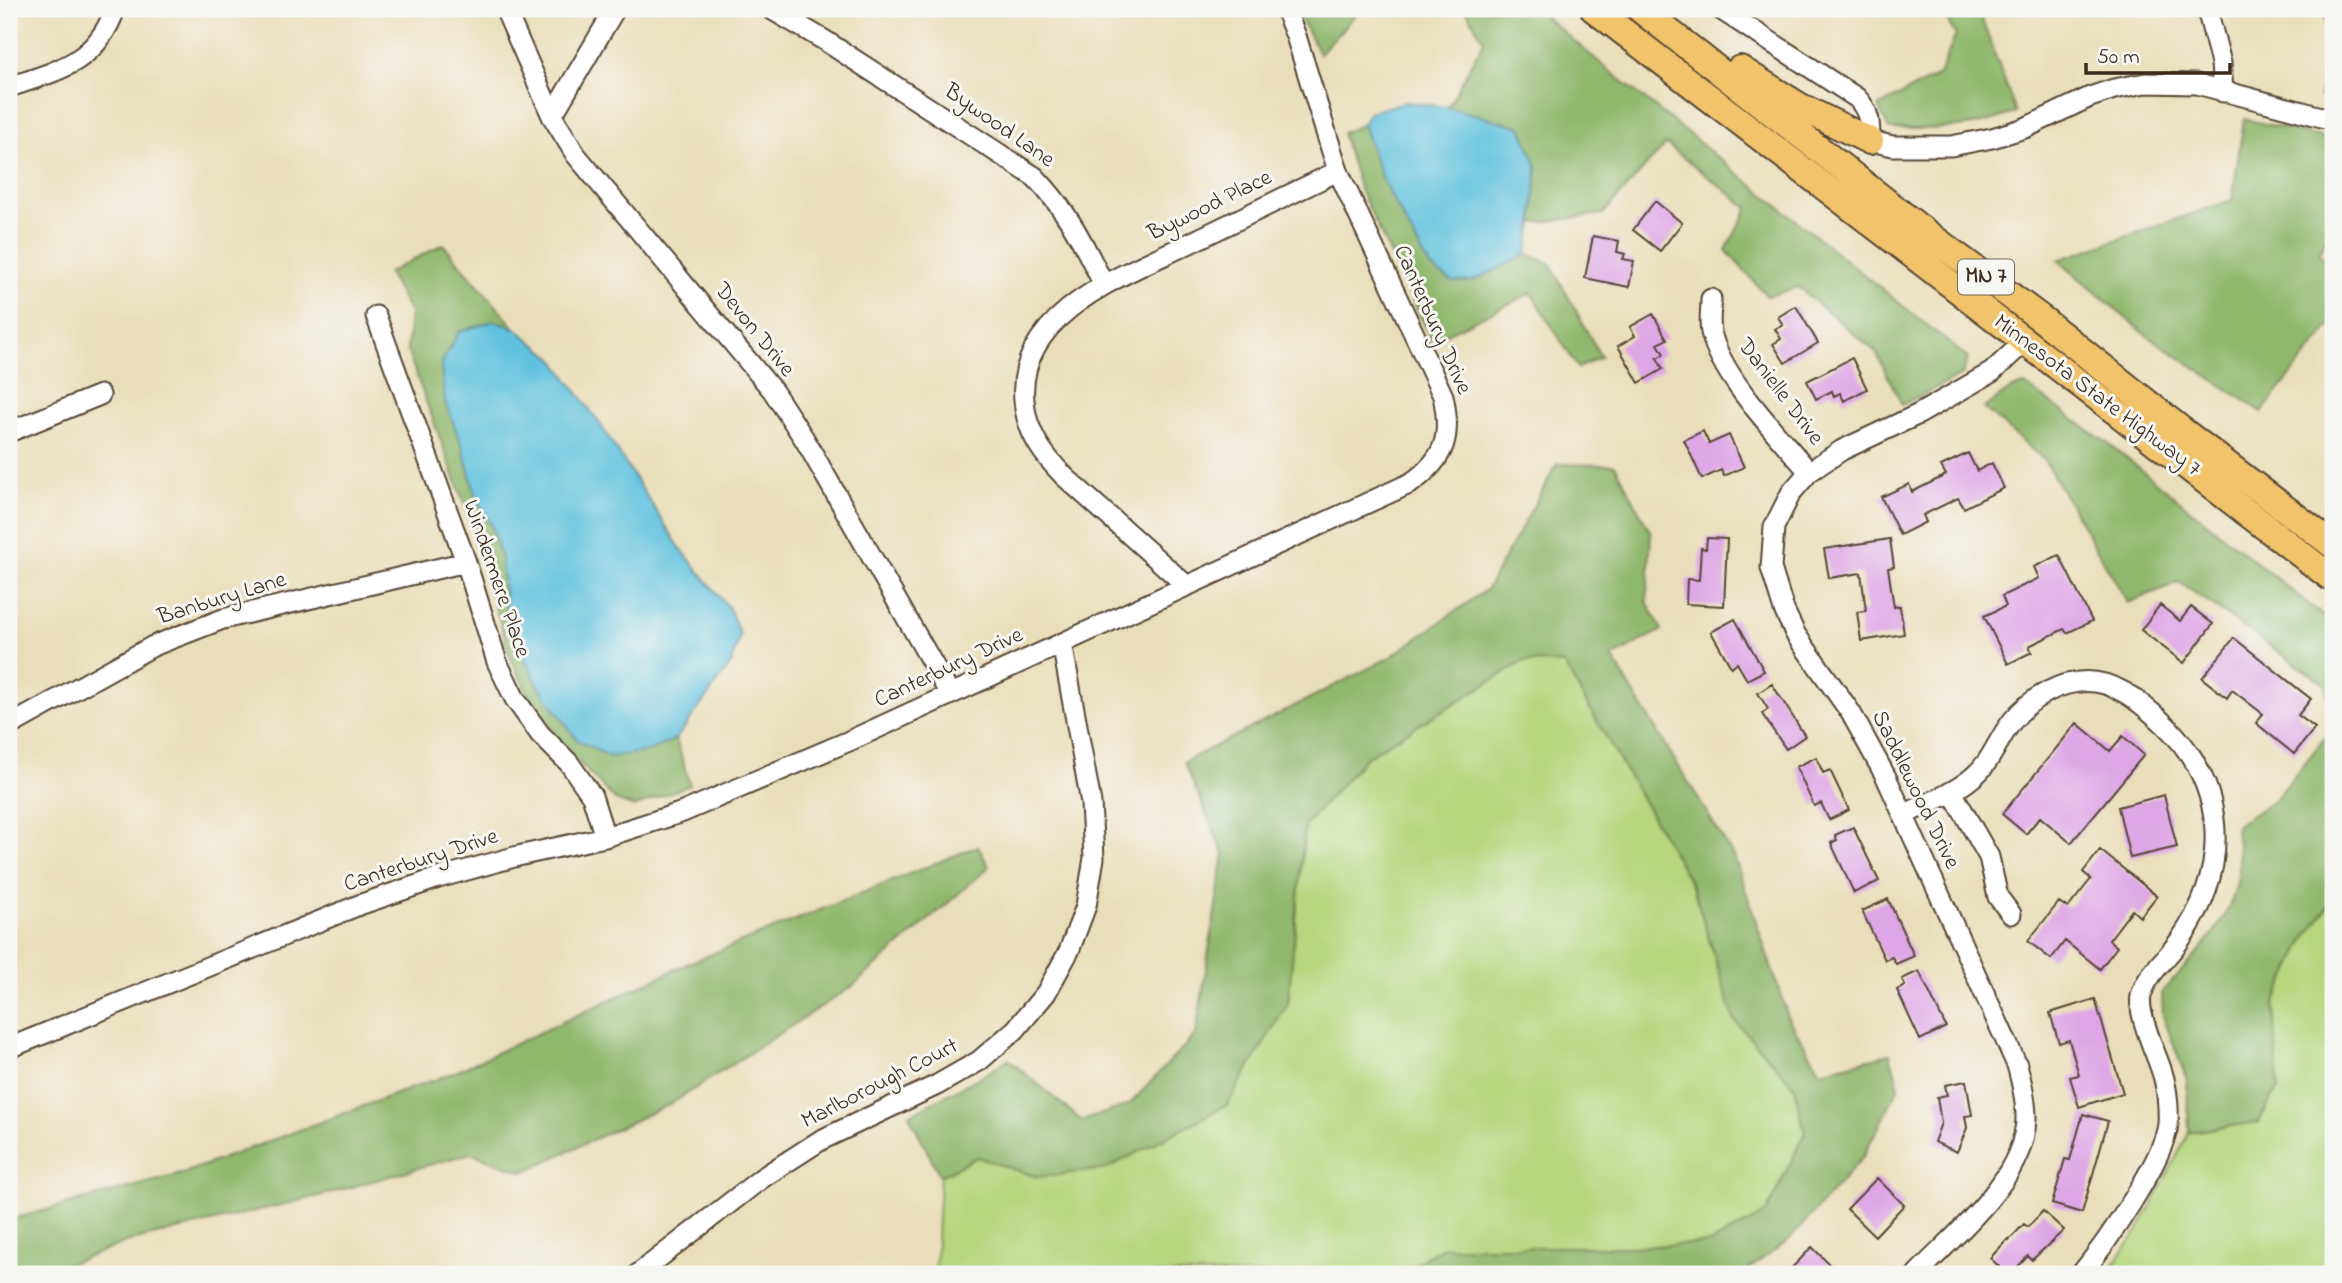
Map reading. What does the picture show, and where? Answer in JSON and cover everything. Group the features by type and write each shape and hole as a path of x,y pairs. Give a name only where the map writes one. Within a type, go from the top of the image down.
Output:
{"main road":[{"name":"Minnesota State Highway 7","path":"1594,9 2333,579"},
{"name":"Minnesota State Highway 7","path":"1640,9 1917,226 2043,320 2179,429 2333,545"},
{"path":"1664,28 1688,33 1799,106 1870,141"}],"street":[{"path":"9,87 59,70 82,58 102,38 115,9"},
{"name":"Devon Drive","path":"505,9 552,116 576,155 773,391 805,440 950,694"},
{"path":"552,116 615,9"},
{"name":"Bywood Lane","path":"771,9 824,40 1035,177 1057,201 1075,227 1104,285"},
{"name":"Canterbury Drive","path":"9,1048 359,905 464,871 518,856 605,838 683,812 849,741 1411,483 1427,471 1440,456 1446,437 1447,417 1443,396 1338,171 1285,9"},
{"path":"1720,9 1857,98 1870,118 1870,141 1894,146 1951,146 1992,138 2025,128 2090,97 2145,83 2197,84 2333,120"},
{"path":"2207,9 2221,62 2223,92"},
{"name":"Bywood Place","path":"1104,285 1338,171"},
{"path":"1104,285 1059,317 1042,336 1027,360 1023,388 1025,415 1034,440 1051,463 1187,586"},
{"name":"Danielle Drive","path":"1711,299 1710,329 1717,350 1746,395 1809,472"},
{"name":"Windermere Place","path":"376,316 466,562 497,662 515,699 540,734 569,764 592,796 605,838"},
{"name":"Saddlewood Drive","path":"1927,1271 2010,1173 2021,1149 2026,1111 2025,1093 2017,1065 1886,777 1850,713 1796,635 1784,610 1771,568 1774,527 1791,493 1809,472 1842,450 1919,414 1992,372 2025,341"},
{"path":"9,432 100,395"},
{"name":"Banbury Lane","path":"9,726 153,646 223,619 466,562"},
{"name":"Marlborough Court","path":"638,1274 762,1178 821,1140 937,1085 979,1061 1015,1030 1046,993 1069,951 1086,906 1094,858 1091,803 1062,643"},
{"path":"1903,815 1952,792 1973,777 1990,759 2006,730 2020,712 2059,687 2078,682 2098,682 2135,698 2180,738 2199,769 2212,804 2216,841 2212,876 2199,911 2179,942 2146,981 2140,1000 2164,1075 2168,1126 2160,1149 2127,1209 2081,1274"},
{"path":"1952,792 1989,857 1998,897 2011,914"}],"green space":[{"path":"1296,9 1361,9 1319,54"},
{"path":"1465,9 1536,9 1968,358 1962,375 1902,405 1876,352 1798,287 1767,296 1726,250 1748,208 1666,144 1603,214 1533,223 1537,166 1448,107 1484,41"},
{"path":"1940,9 1978,9 2016,112 1969,126 1889,129 1878,107 1939,75 1956,35"},
{"path":"2322,9 2333,9 2333,101 2320,97 2327,29"},
{"path":"2244,119 2333,140 2333,225 2319,254 2333,264 2333,322 2262,412 2146,335 2058,260 2232,200"},
{"path":"1363,124 1382,179 1430,267 1454,282 1473,281 1527,254 1550,263 1601,357 1578,368 1531,293 1432,341 1360,190 1342,133"},
{"path":"443,244 515,328 493,321 445,402 462,445 476,497 492,527 501,558 505,604 648,751 676,739 690,785 634,807 615,800 569,752 530,700 510,656 469,516 407,350 410,312 388,273"},
{"path":"2025,385 2110,445 2333,624 2333,799 2330,804 2329,835 2333,852 2333,899 2304,941 2274,1004 2278,1088 2258,1122 2189,1132 2187,1080 2163,1016 2162,992 2213,934 2232,900 2239,863 2236,825 2274,801 2332,729 2326,685 2179,582 2128,603 2044,460 1984,408 2013,388"},
{"path":"1557,464 1615,465 1651,533 1647,602 1662,630 1612,657 1735,859 1789,1020 1821,1071 1890,1054 1899,1087 1863,1157 1790,1239 1742,1274 1399,1274 1443,1247 1635,1247 1710,1243 1766,1213 1805,1133 1795,1087 1734,1020 1693,887 1564,664 1524,661 1366,757 1305,825 1288,1003 1227,1105 1106,1169 1037,1177 977,1157 940,1176 909,1115 984,1075 1008,1059 1082,1121 1130,1104 1196,1034 1224,854 1184,762 1389,658 1487,589"},
{"path":"1524,661 1564,664 1693,887 1734,1020 1795,1087 1805,1133 1766,1213 1710,1243 1635,1247 1443,1247 1399,1274 933,1274 940,1176 977,1157 1037,1177 1288,1003 1305,825 1366,757"},
{"path":"978,846 989,867 853,986 672,1103 523,1172 471,1153 327,1194 127,1242 43,1274 9,1274 9,1220 181,1174 455,1072 687,964"},
{"path":"2333,899 2333,1274 2107,1274 2141,1226 2189,1132 2259,1122 2278,1088 2274,1004 2304,941"}],"water":[{"path":"1405,102 1448,107 1521,127 1537,166 1533,223 1527,254 1473,281 1453,282 1430,267 1382,179 1363,124 1370,112"},
{"path":"493,321 515,328 553,358 598,421 680,548 729,608 740,635 731,664 676,739 648,751 610,757 577,740 537,683 518,645 505,604 501,558 492,527 476,497 462,445 445,402 441,364 459,332"}],"building":[{"path":"1655,201 1682,223 1660,251 1633,230"},
{"path":"1593,236 1619,241 1617,252 1625,254 1623,259 1634,261 1629,287 1585,278"},
{"path":"1796,306 1818,343 1785,363 1773,344 1781,339 1775,329 1783,325 1778,317"},
{"path":"1653,314 1667,339 1658,344 1664,354 1657,358 1663,369 1639,383 1618,346 1635,336 1630,327"},
{"path":"1852,358 1867,389 1844,401 1840,393 1834,396 1832,391 1816,399 1807,381"},
{"path":"1703,431 1709,444 1729,435 1744,467 1724,476 1721,470 1702,479 1684,440"},
{"path":"1968,453 1977,471 1992,463 2004,488 1964,508 1958,498 1923,515 1926,522 1900,535 1881,497 1909,484 1912,492 1946,475 1941,466"},
{"path":"1707,538 1727,539 1724,606 1686,604 1687,579 1699,580 1701,548 1706,549"},
{"path":"1890,539 1894,567 1888,568 1894,607 1900,606 1904,634 1861,641 1857,612 1866,611 1861,573 1829,578 1824,549"},
{"path":"2059,555 2092,621 2067,633 2064,629 2029,646 2032,652 2008,664 1984,616 2006,606 2002,596 2039,578 2034,567"},
{"path":"2160,605 2180,621 2191,607 2213,624 2184,663 2141,630"},
{"path":"1735,619 1764,671 1747,680 1737,663 1731,667 1711,632"},
{"path":"2234,638 2311,699 2298,715 2315,728 2294,754 2256,723 2263,714 2232,690 2227,698 2202,678"},
{"path":"1772,684 1805,736 1786,749 1762,714 1768,709 1758,693"},
{"path":"2077,723 2110,751 2123,736 2144,755 2071,843 2040,817 2026,834 2002,814"},
{"path":"1816,757 1823,773 1830,770 1849,810 1829,820 1821,803 1814,806 1796,767"},
{"path":"2164,795 2177,847 2130,858 2118,807"},
{"path":"1853,827 1879,881 1854,893 1831,843 1837,840 1835,835"},
{"path":"2100,850 2157,896 2140,917 2132,910 2109,940 2117,947 2100,969 2065,941 2051,959 2028,941 2059,902 2068,908 2091,879 2083,872"},
{"path":"1888,899 1914,956 1896,964 1892,957 1885,960 1862,911"},
{"path":"1919,971 1946,1027 1920,1040 1897,990 1905,986 1902,979"},
{"path":"2095,999 2123,1093 2079,1107 2070,1077 2079,1075 2069,1040 2059,1043 2050,1013"},
{"path":"1966,1081 1972,1115 1965,1116 1967,1128 1957,1152 1934,1142 1941,1123 1937,1097 1947,1095 1945,1085"},
{"path":"2083,1114 2108,1121 2082,1213 2052,1204 2065,1159 2070,1160"},
{"path":"1877,1178 1904,1205 1875,1236 1847,1209"},
{"path":"2043,1211 2064,1230 2032,1260 2028,1256 2011,1274 2007,1274 1990,1258 2024,1224 2028,1227"},
{"path":"1812,1247 1833,1268 1827,1274 1786,1274"}]}
